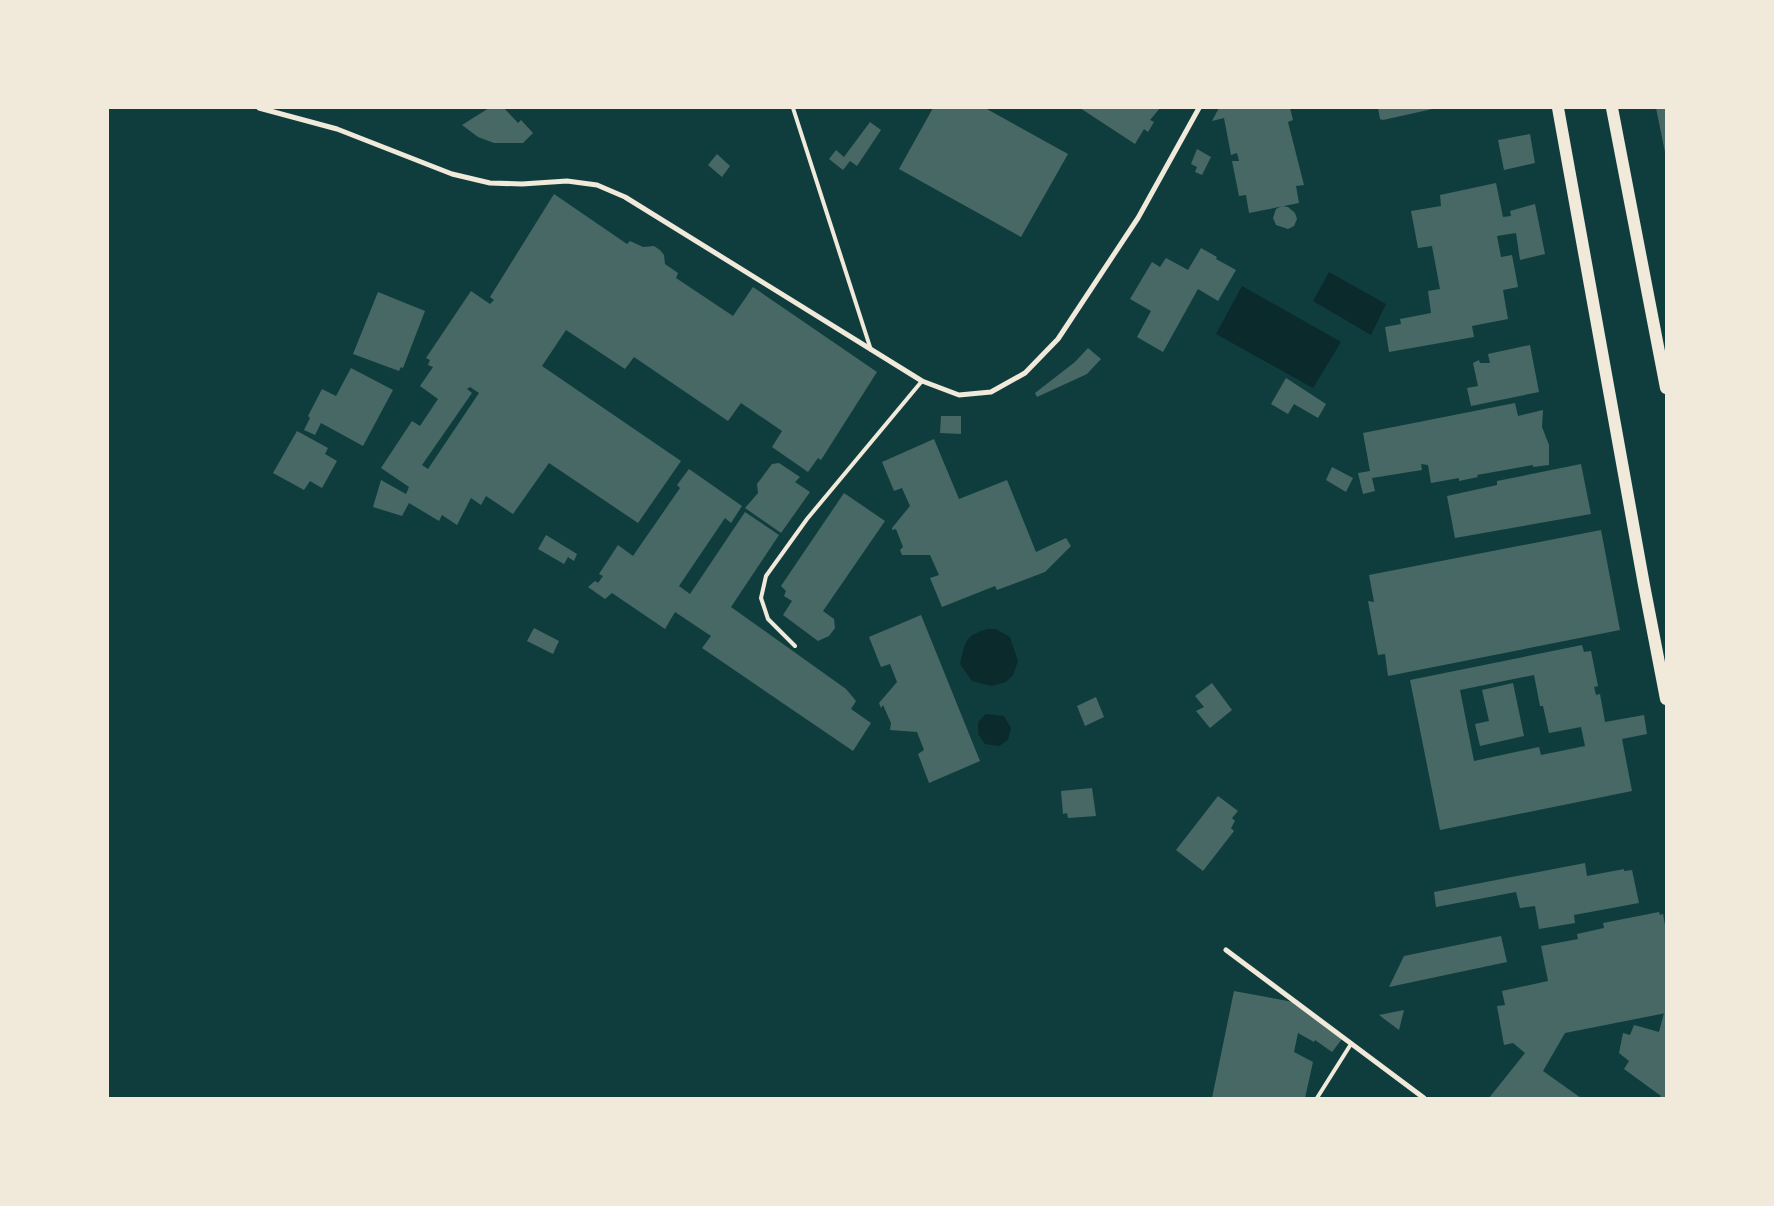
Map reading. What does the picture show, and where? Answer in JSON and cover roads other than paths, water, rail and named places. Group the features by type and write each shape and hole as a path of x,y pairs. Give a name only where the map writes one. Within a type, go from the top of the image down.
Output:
{"main road":[{"path":"1558,108 1666,699"},
{"path":"1612,108 1666,388"}],"street":[{"path":"259,108 337,129 452,174 490,183 522,184 567,181 597,186 625,197 922,382 959,395 991,392 1025,372 1058,340 1127,234 1200,108"},
{"path":"1226,950 1424,1098"}],"lane":[{"path":"792,108 871,350"},
{"path":"795,646 768,619 761,598 766,576 807,519 922,382"},
{"path":"1317,1098 1351,1044"}],"water":[{"path":"1329,272 1386,304 1371,335 1313,301"},
{"path":"1242,286 1341,342 1313,388 1216,334"},
{"path":"987,629 996,629 1010,637 1018,661 1013,675 1006,682 992,686 972,681 960,664 963,650 969,638"},
{"path":"986,714 1004,716 1011,728 1008,740 999,746 985,744 978,734 978,722"}]}
